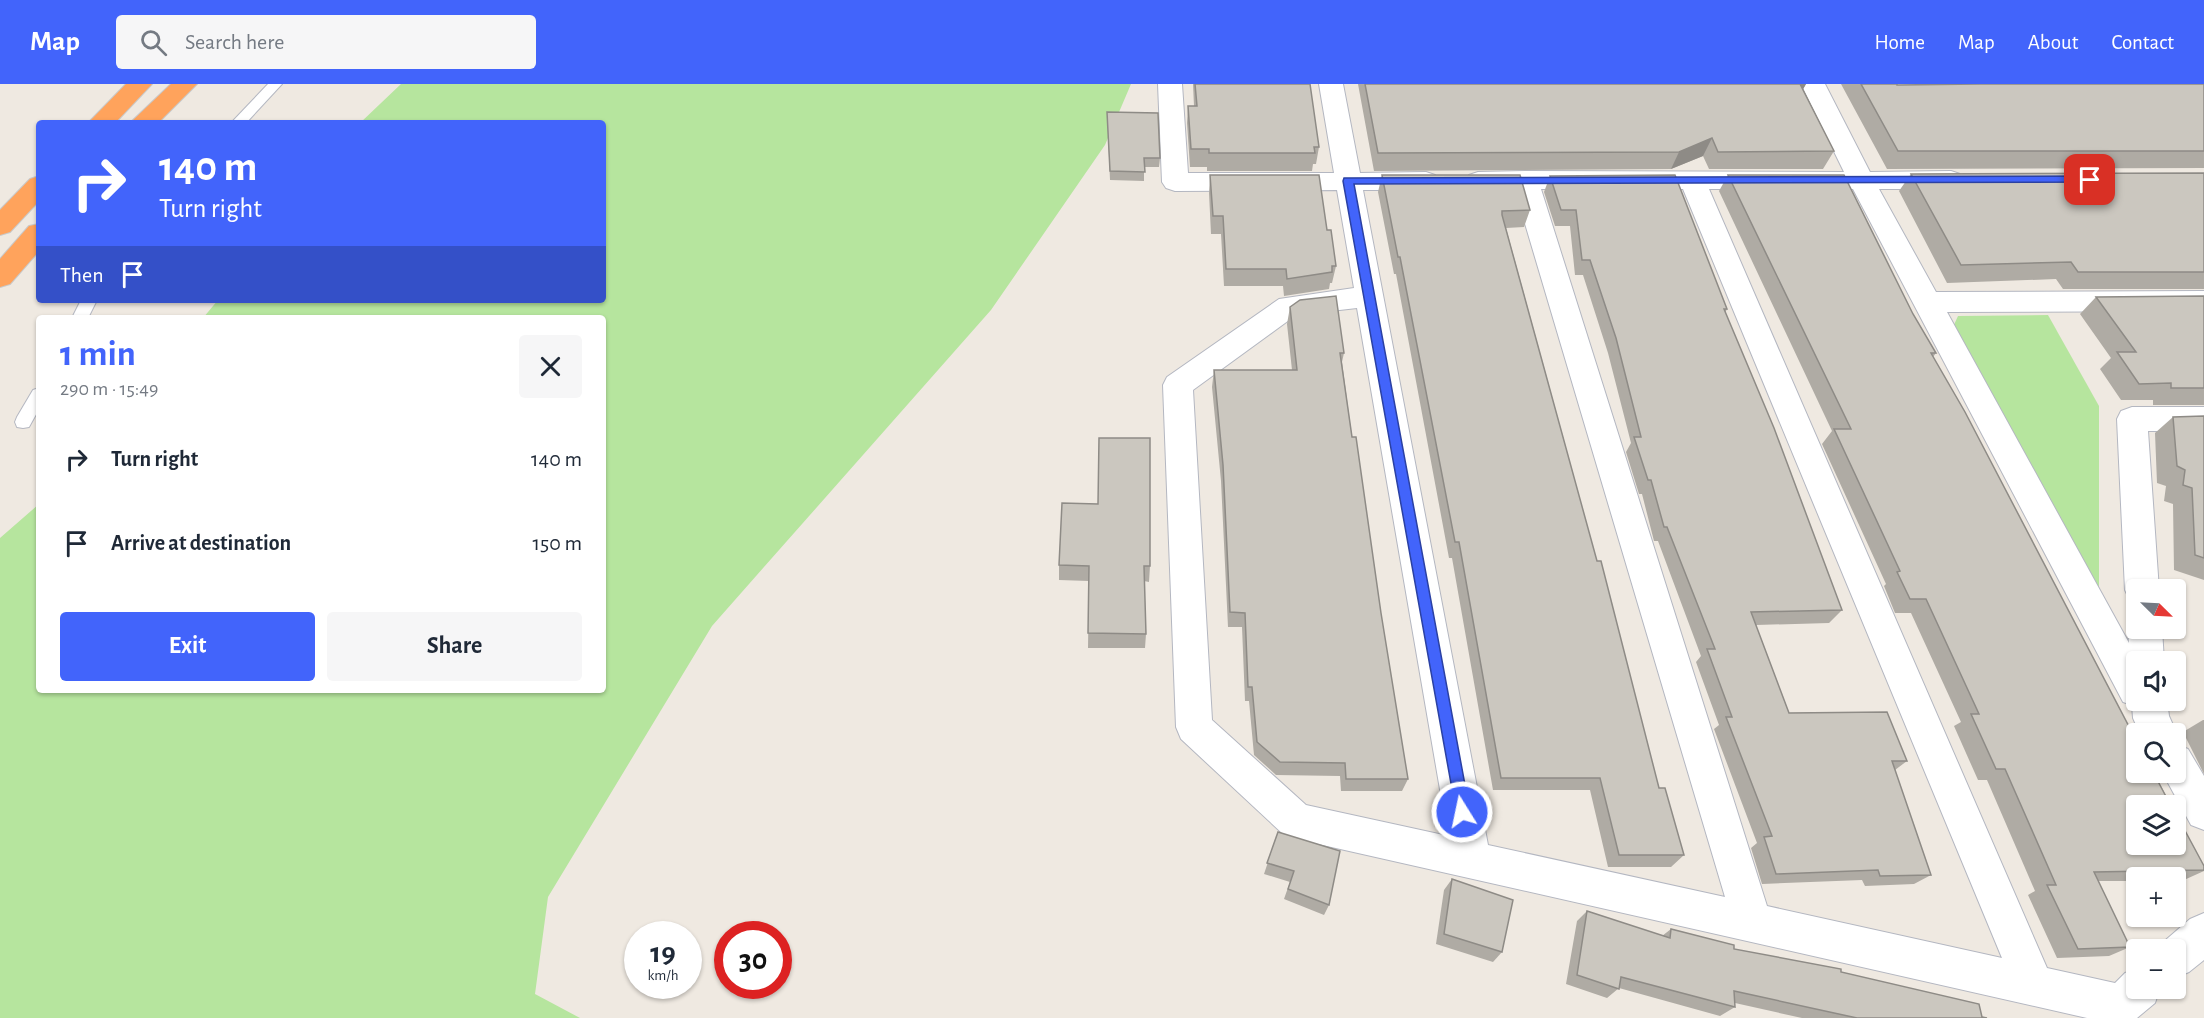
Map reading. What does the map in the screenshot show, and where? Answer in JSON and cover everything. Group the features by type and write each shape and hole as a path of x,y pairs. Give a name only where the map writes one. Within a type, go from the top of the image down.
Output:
{"highway":[{"path":"104,120 140,84"},
{"path":"146,120 185,84"},
{"path":"0,226 36,188"},
{"path":"0,277 36,236"}],"street":[{"path":"1170,84 1175,182 1979,180"},
{"path":"1331,84 1471,859"},
{"path":"1814,84 1861,180 2126,670"},
{"path":"1525,180 1752,922"},
{"path":"1692,180 2034,985"},
{"path":"1369,296 1289,306 1178,385 1194,727 1296,822 2121,1005 2128,999"},
{"path":"1927,303 2204,301"},
{"path":"2141,579 2132,419 2204,419"},
{"path":"2186,780 2204,812"},
{"path":"2186,949 2204,933"}],"lane":[{"path":"241,120 275,84"},
{"path":"23,422 36,399"}],"green space":[{"path":"401,84 1131,84 1105,145 991,310 712,626 548,897 535,994 580,1018 0,1018 0,538 36,507 36,693 606,693 606,315 206,315 216,303 606,303 606,120 363,120"},
{"path":"2048,315 2099,406 2099,596 1953,327 1958,316"}],"building":[{"path":"1195,84 1310,84 1319,147 1314,147 1315,153 1209,153 1209,149 1191,149 1188,106 1197,106"},
{"path":"1365,84 1800,84 1834,151 1718,152 1712,138 1679,152 1378,153"},
{"path":"1861,84 2204,84 2204,151 1898,151"},
{"path":"1107,112 1158,113 1160,158 1144,158 1145,172 1110,171"},
{"path":"2204,173 2204,272 2078,272 2071,262 1961,265 1911,174"},
{"path":"1210,175 1319,175 1327,230 1331,230 1336,266 1332,266 1332,272 1287,279 1286,269 1226,269 1223,216 1213,216"},
{"path":"1382,175 1520,175 1530,210 1502,211 1502,215 1597,561 1601,561 1659,788 1665,788 1684,855 1619,855 1600,778 1501,778 1459,542 1455,542"},
{"path":"1675,175 1727,309 1724,309 1774,428 1842,610 1751,612 1789,713 1887,712 1907,761 1892,761 1931,875 1880,876 1878,870 1776,874 1764,837 1772,836 1726,717 1732,717 1707,649 1715,649 1667,527 1664,527 1651,480 1648,480 1634,437 1641,437 1616,338 1590,260 1582,260 1576,210 1561,210 1550,176"},
{"path":"1728,175 1844,175 1913,314 1936,353 1931,353 1965,412 2127,723 2126,783 2159,783 2165,795 2126,795 2126,855 2186,855 2186,832 2204,866 2204,870 2186,870 2186,867 2126,867 2126,871 2094,872 2126,939 2126,947 2078,949 2047,885 2056,885 2005,769 1996,769 1971,714 1979,714 1926,599 1910,599 1897,572 1900,571 1834,429 1851,429"},
{"path":"1336,296 1344,353 1340,353 1352,437 1356,437 1408,779 1346,779 1345,763 1280,762 1257,742 1252,687 1248,687 1245,613 1230,612 1223,465 1214,370 1297,370 1290,307 1300,300"},
{"path":"2204,296 2204,388 2171,388 2171,383 2139,384 2117,352 2136,352 2096,297"},
{"path":"2204,416 2204,558 2195,555 2192,488 2183,485 2185,470 2177,466 2173,417"},
{"path":"1099,438 1150,438 1150,566 1144,566 1146,634 1088,633 1089,566 1059,565 1062,503 1098,504"},
{"path":"1278,832 1340,851 1329,905 1288,889 1294,871 1267,863"},
{"path":"1452,879 1513,900 1502,952 1444,934"},
{"path":"1587,911 1670,938 1671,929 1734,945 1734,949 1841,969 1841,972 1979,1004 1982,1017 1987,1018 1857,1018 1734,991 1735,1007 1621,977 1619,989 1577,975"}],"route":[{"path":"1462,812 1348,181 2090,180"}]}
